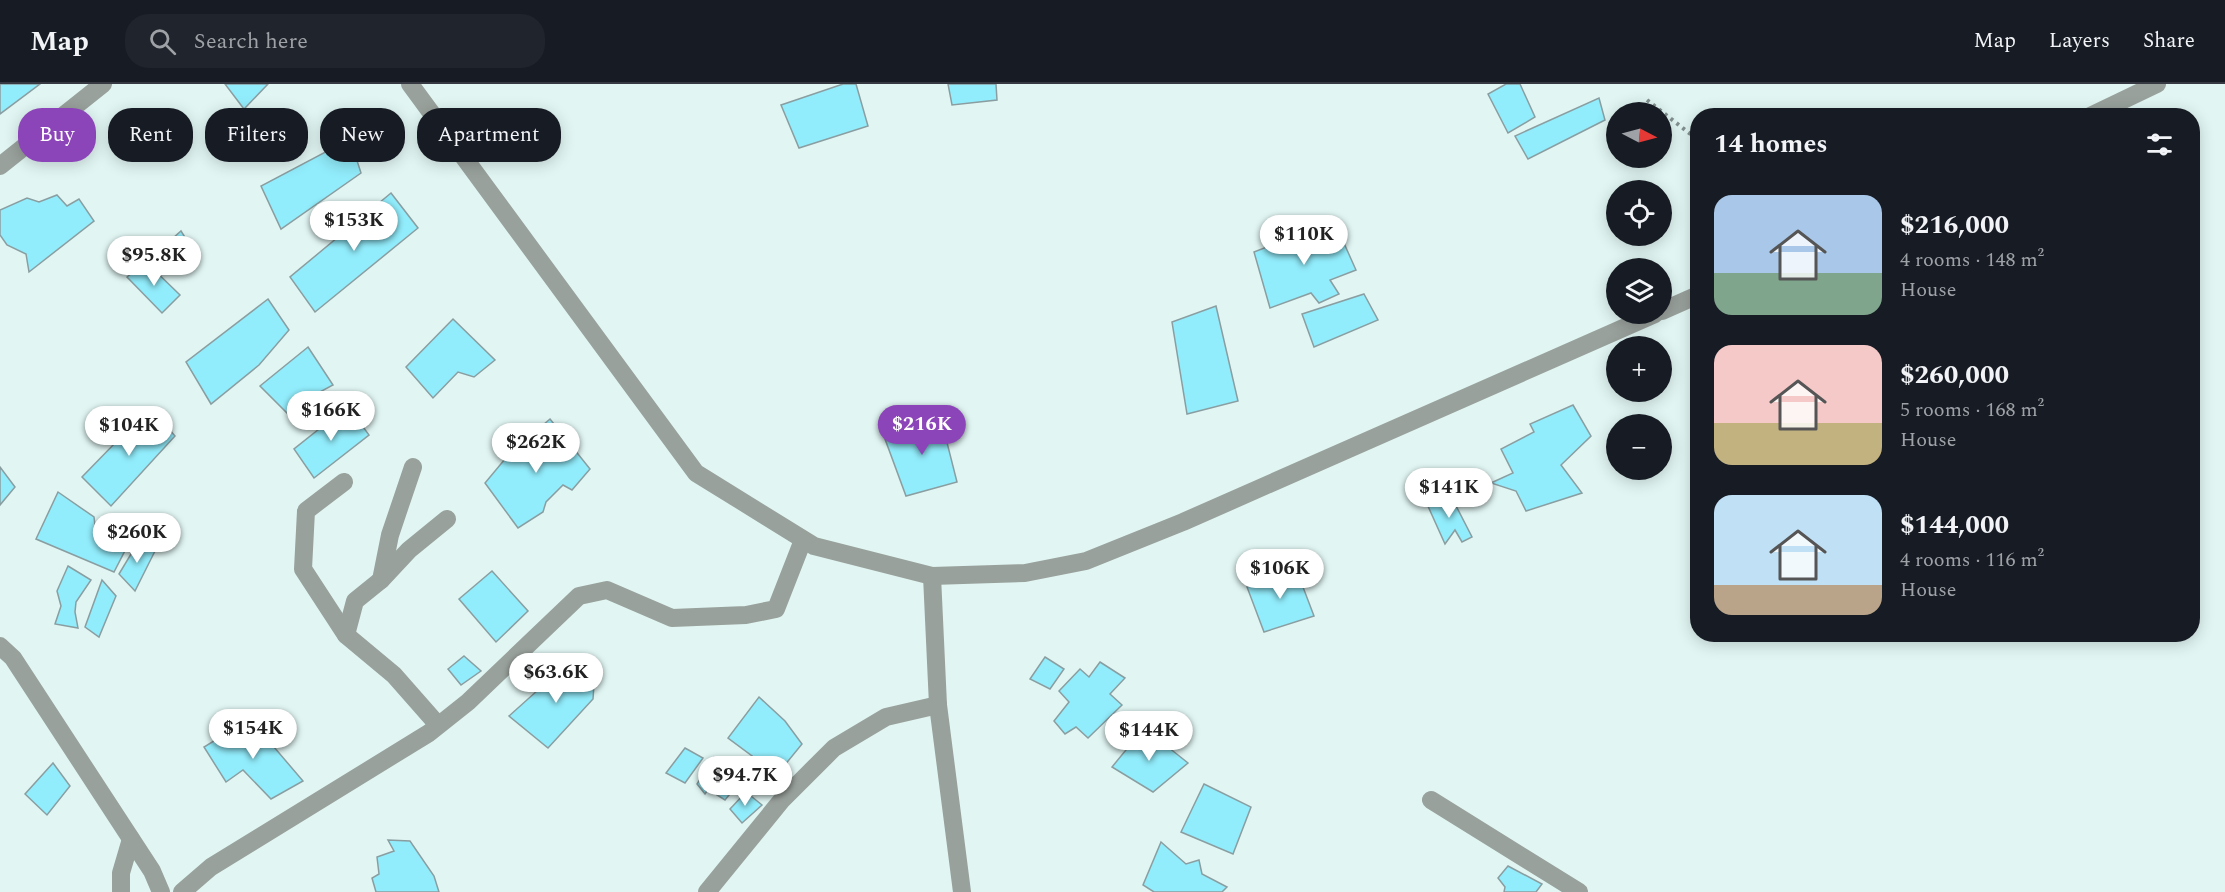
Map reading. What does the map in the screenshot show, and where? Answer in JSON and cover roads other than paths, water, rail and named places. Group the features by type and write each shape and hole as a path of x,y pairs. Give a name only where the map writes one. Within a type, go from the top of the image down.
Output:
{"street":[{"path":"0,166 103,84"},
{"path":"411,84 696,473 814,546 932,576 1025,573 1086,561 1183,522 1632,324"},
{"path":"2107,108 2157,84"},
{"path":"1672,306 1690,298"},
{"path":"381,580 390,535 413,467"},
{"path":"344,483 306,511 303,569 346,635 394,675 438,725"},
{"path":"346,635 355,601 381,580 409,550 447,519"},
{"path":"182,892 211,867 429,733 468,702 579,596 607,590 672,618 746,615 776,609 803,540"},
{"path":"932,576 938,705 962,892"},
{"path":"0,646 13,658 152,871 161,892"},
{"path":"707,892 781,801 834,748 886,717 938,705"},
{"path":"1431,800 1579,892"},
{"path":"122,892 121,873 131,839"}]}
